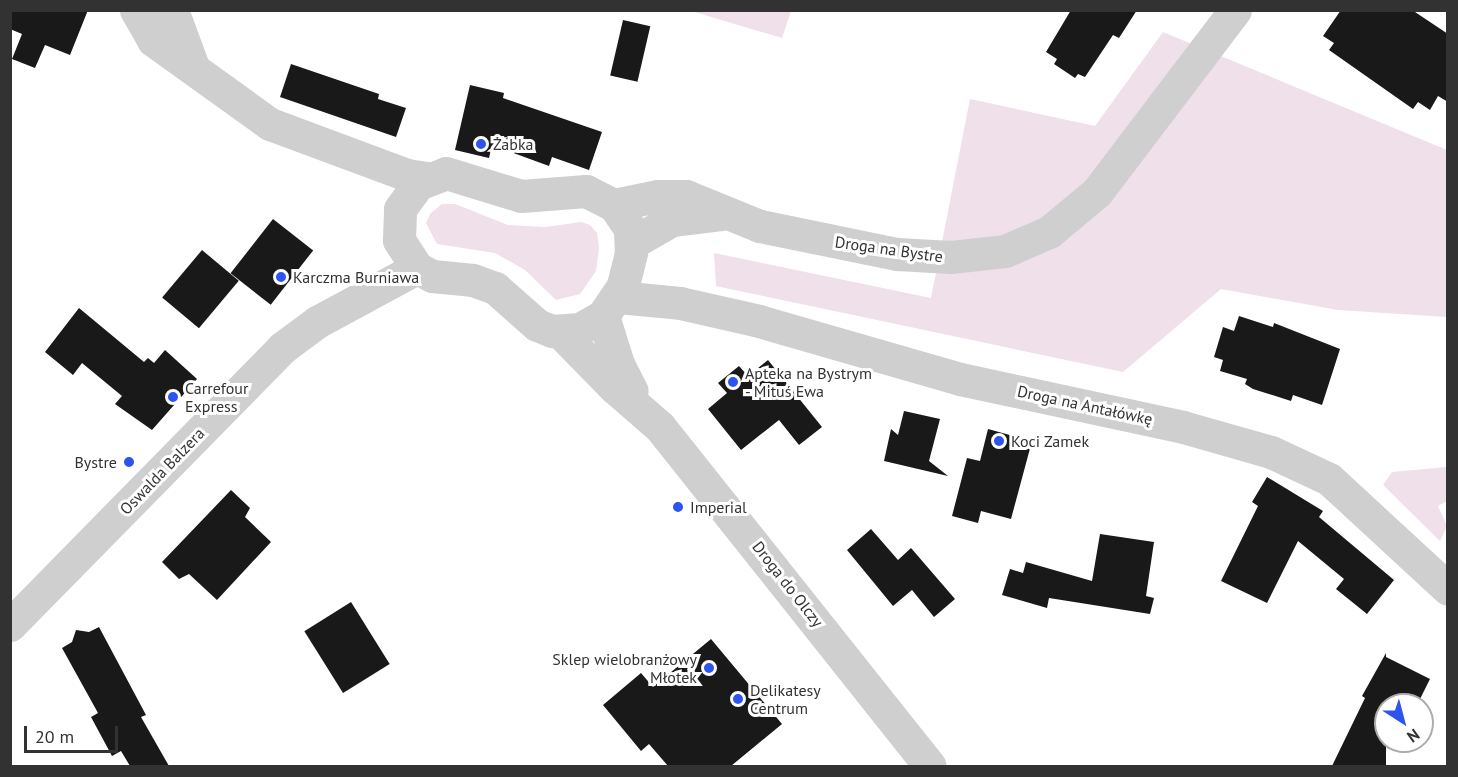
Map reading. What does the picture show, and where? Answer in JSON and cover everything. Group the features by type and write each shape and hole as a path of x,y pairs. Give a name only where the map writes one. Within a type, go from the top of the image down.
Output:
{"street":[{"path":"136,10 153,40 194,67 241,107 270,124 318,144 406,175 427,178 453,173 521,196 586,191 614,205 628,223 630,254 611,306 580,329 559,332 537,325 495,288 473,280 432,276 417,268 400,224 365,176 318,144"},
{"path":"172,10 194,67"},
{"name":"Droga na Bystre","path":"614,205 658,196 686,196 726,214 771,229 920,256 983,255 1031,242 1069,217 1104,184 1235,10"},
{"name":"Oswalda Balzera","path":"10,625 259,371 317,322 400,224 410,193 427,178"},
{"name":"Droga na Bystre","path":"630,254 660,226 686,216 726,214"},
{"name":"Droga na Antałówkę","path":"630,254 680,303"},
{"name":"Oswalda Balzera","path":"317,322 417,268"},
{"name":"Droga na Antałówkę","path":"611,306 680,303 759,321 960,379 1229,438 1305,466 1344,491 1448,589"},
{"name":"Droga do Olczy","path":"611,306 618,364 640,406 747,532 930,766"},
{"name":"Droga do Olczy","path":"559,332 614,387 640,406"}],"shaded area":[{"path":"791,10 782,38 691,11"},
{"path":"1163,32 1447,150 1447,317 1338,310 1221,289 1123,372 716,286 714,253 931,298 970,99 1095,126"},
{"path":"442,204 455,204 508,225 545,227 581,222 590,225 597,233 599,248 596,271 580,294 556,300 525,270 495,253 437,244 426,223 430,214"},
{"path":"1447,467 1447,501 1438,506 1447,526 1440,541 1383,485 1392,472"}],"building":[{"path":"10,10 88,10 70,55 45,45 35,68 12,59 22,34 10,29"},
{"path":"1071,10 1137,10 1119,38 1113,35 1085,77 1078,74 1075,78 1054,64 1057,59 1046,52"},
{"path":"1341,10 1412,10 1448,34 1448,102 1438,96 1430,110 1418,102 1413,109 1329,50 1334,43 1323,36"},
{"path":"623,20 650,26 637,82 610,76"},
{"path":"291,64 379,94 378,99 406,108 396,137 280,97"},
{"path":"470,85 504,93 503,98 602,132 589,170 552,157 549,166 492,145 489,158 455,150"},
{"path":"273,219 313,250 271,305 231,273"},
{"path":"202,250 239,281 199,328 162,297"},
{"path":"79,308 144,362 148,358 154,363 165,350 197,379 152,430 115,404 122,396 82,363 73,375 45,352"},
{"path":"1239,316 1273,327 1274,323 1340,349 1322,405 1293,395 1291,401 1253,389 1245,384 1247,379 1220,371 1223,360 1214,357 1223,327 1234,331"},
{"path":"768,360 822,427 799,445 779,420 741,450 708,409 727,393 718,383 739,366 748,376"},
{"path":"904,411 940,419 929,461 948,476 884,461 891,429 898,435"},
{"path":"988,429 1032,441 1011,519 981,511 978,523 952,516 967,458 980,461"},
{"path":"1267,477 1323,511 1319,517 1394,580 1367,614 1336,589 1344,579 1298,541 1267,603 1221,581 1258,506 1252,502"},
{"path":"231,490 250,508 245,517 271,542 217,600 189,574 179,579 162,562"},
{"path":"871,529 898,560 911,548 955,599 934,617 912,590 893,606 847,550"},
{"path":"1100,534 1154,542 1146,596 1154,598 1150,614 1049,598 1047,608 1002,595 1010,569 1023,573 1026,562 1092,581"},
{"path":"351,602 390,664 343,693 304,631"},
{"path":"99,627 146,715 141,717 169,766 130,766 121,751 112,756 91,717 98,713 62,648 72,642 76,630 89,632"},
{"path":"711,639 782,724 731,766 668,766 649,744 641,751 603,705 641,673 653,687"},
{"path":"1386,653 1386,657 1430,679 1423,693 1374,693 1374,753 1386,753 1386,766 1332,766 1365,698 1362,696"}],"place":[{"name":"Żabka","path":"481,144"},
{"name":"Karczma Burniawa","path":"281,277"},
{"name":"Apteka na Bystrym - Mituś Ewa","path":"733,382"},
{"name":"Carrefour Express","path":"173,397"},
{"name":"Koci Zamek","path":"999,441"},
{"name":"Bystre","path":"129,462"},
{"name":"Imperial","path":"678,507"},
{"name":"Sklep wielobranżowy Młotek","path":"709,668"},
{"name":"Delikatesy Centrum","path":"738,699"}]}
